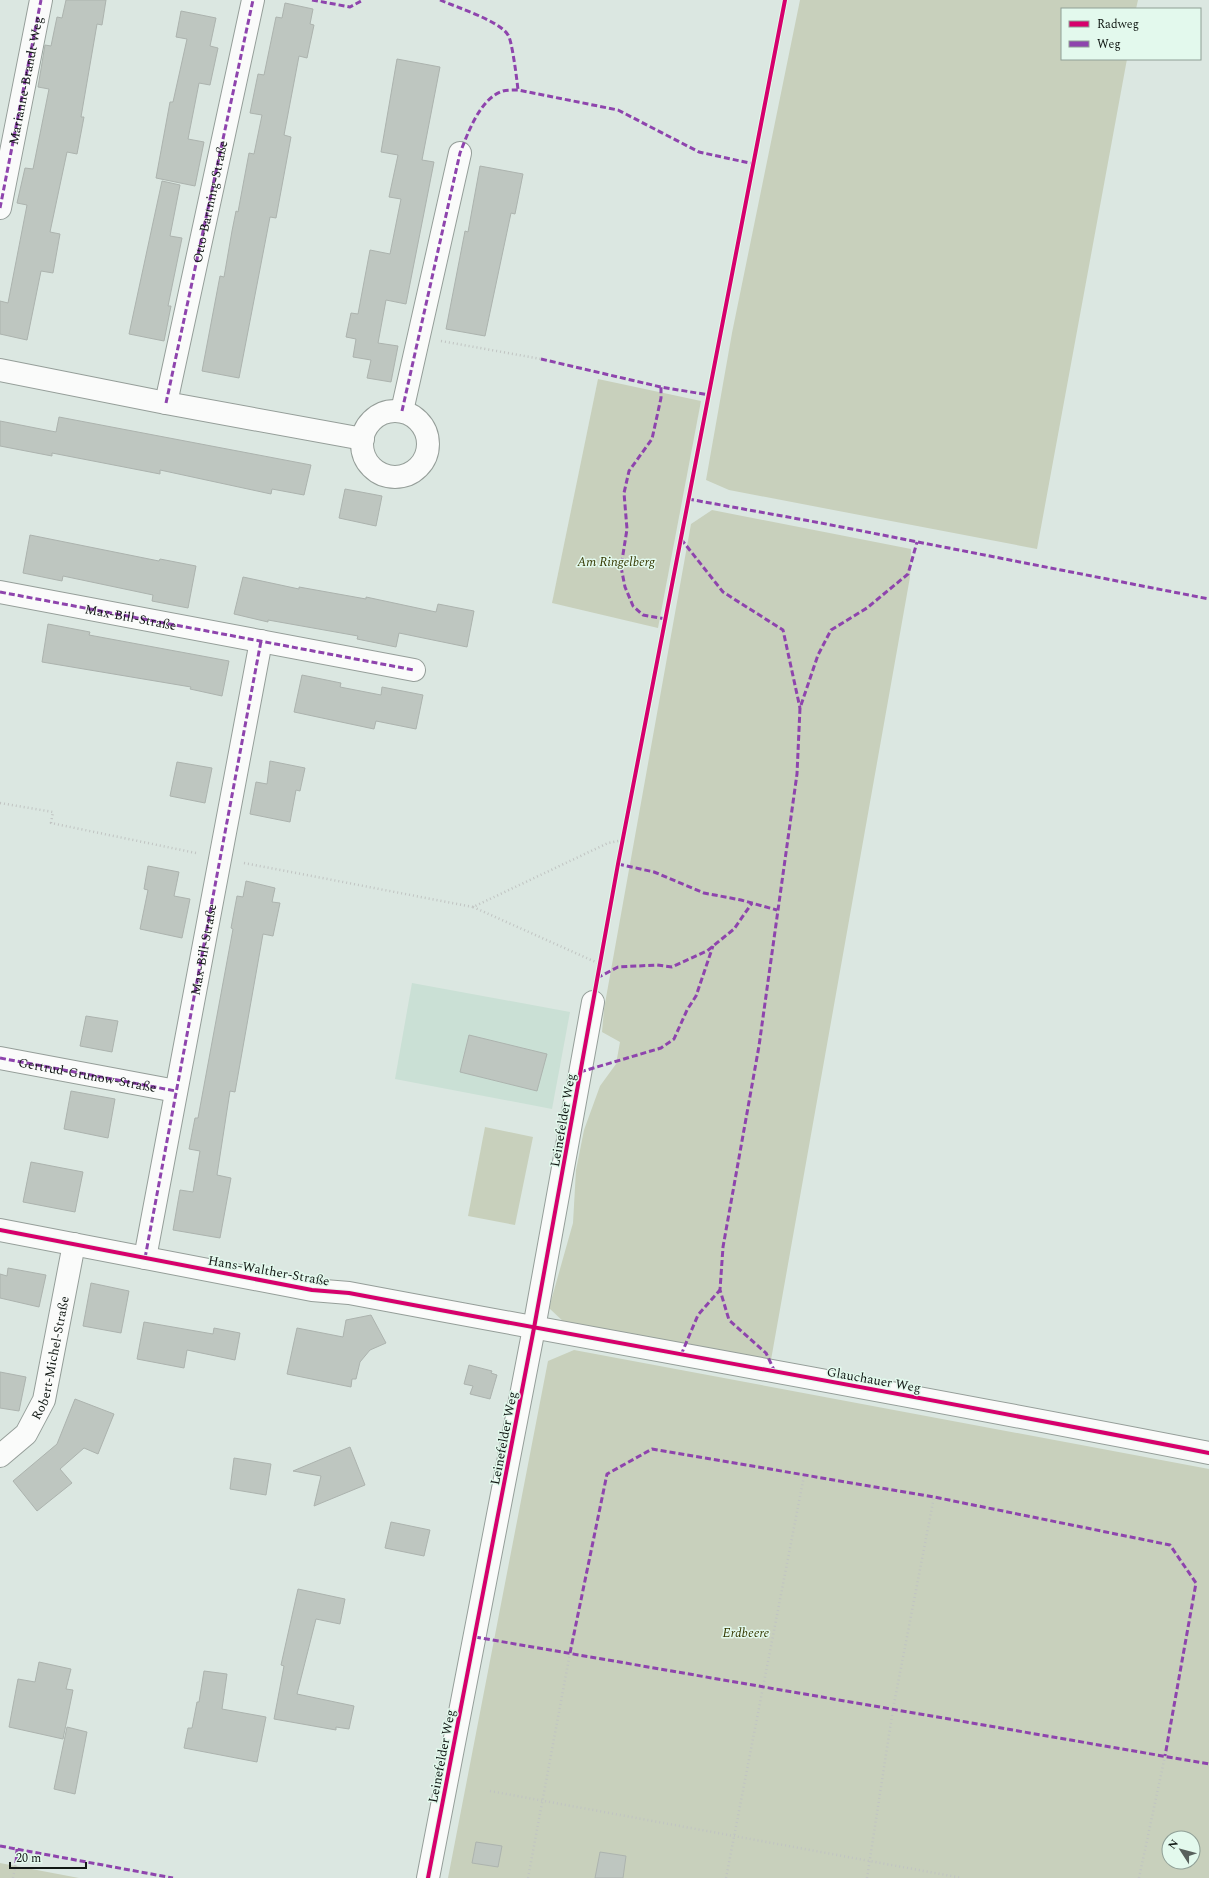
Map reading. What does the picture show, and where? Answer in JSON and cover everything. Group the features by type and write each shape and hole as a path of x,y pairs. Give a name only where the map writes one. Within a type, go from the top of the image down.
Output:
{"street":[{"name":"Marianne-Brandt-Weg","path":"0,208 41,0"},
{"name":"Otto-Bartning-Straße","path":"166,403 253,0"},
{"path":"402,411 460,153"},
{"path":"0,370 166,403 363,439"},
{"path":"390,411 402,411 412,415 421,423 426,433 428,444 426,455 420,465 411,472 400,476 389,476 378,472 370,464 364,454 362,443 370,422 379,415 390,411"},
{"name":"Max-Bill-Straße","path":"0,592 414,670"},
{"name":"Max-Bill-Straße","path":"145,1258 261,641"},
{"name":"Leinefelder Weg","path":"428,1878 534,1328 593,1002"},
{"name":"Gertrud-Grunow-Straße","path":"0,1058 176,1090"},
{"name":"Hans-Walther-Straße","path":"0,1230 312,1290 349,1293 534,1328"},
{"name":"Robert-Michel-Straße","path":"0,1456 26,1434 44,1400 74,1244"},
{"name":"Glauchauer Weg","path":"534,1328 976,1408 1209,1453"}],"path":[{"path":"419,337 541,359"},
{"path":"0,803 53,812 51,823 220,858 472,907 600,964"},
{"path":"472,907 608,843 623,840"},
{"path":"726,1878 804,1476"},
{"path":"867,1878 871,1861 893,1709 934,1497"},
{"path":"528,1878 570,1653"},
{"path":"1139,1878 1166,1756"},
{"path":"490,1791 962,1878"},
{"path":"13,1878 16,1864"}],"shaded area":[{"path":"412,983 570,1012 552,1109 395,1079"}],"green space":[{"path":"800,0 1138,0 1136,8 1061,8 1061,60 1127,60 1037,549 729,490 706,480 732,333"},
{"name":"Am Ringelberg","path":"598,379 701,401 658,628 552,603"},
{"path":"712,510 911,549 910,577 771,1360 566,1324 549,1308 573,1223 576,1170 584,1130 600,1086 616,1064 620,1042 602,1032 604,1009 691,524"},
{"path":"485,1127 533,1137 515,1225 468,1216"},
{"name":"Erdbeere","path":"574,1350 1209,1469 1209,1878 448,1878 548,1361"},
{"path":"0,1863 79,1878 0,1878"}],"building":[{"path":"66,0 106,0 102,25 97,24 81,117 84,117 77,154 67,152 50,232 60,234 53,273 41,271 27,340 0,334 0,301 8,303 27,205 17,203 25,168 33,169 49,89 38,87 45,45 51,46 57,17 62,18"},
{"path":"285,3 313,9 310,24 314,25 307,58 299,56 284,135 291,137 276,218 270,217 239,378 202,371 220,276 224,277 236,211 238,212 249,153 254,154 262,115 250,113 258,74 264,75 276,17 282,18"},
{"path":"181,11 216,18 210,46 218,48 210,85 199,83 188,139 204,142 195,186 156,178 170,102 173,102 187,39 176,37"},
{"path":"397,59 440,67 422,160 434,162 406,304 386,300 378,343 398,346 391,382 367,378 371,360 353,357 356,339 346,337 351,313 358,314 370,250 390,254 401,199 389,197 398,155 381,152"},
{"path":"480,166 523,174 515,214 511,213 485,336 446,329 465,231 468,232"},
{"path":"162,181 180,185 170,236 182,238 168,306 171,306 164,341 129,334"},
{"path":"59,417 311,465 304,495 272,489 271,494 160,470 160,474 52,453 52,456 0,446 0,421 56,432"},
{"path":"345,489 382,496 376,526 339,518"},
{"path":"30,535 159,561 160,559 196,566 188,608 152,601 153,595 63,576 62,581 23,573"},
{"path":"243,577 299,589 299,587 366,599 366,597 436,612 438,604 474,611 467,647 399,633 396,647 357,639 358,636 268,620 268,622 234,614"},
{"path":"48,624 90,632 89,635 229,661 222,696 190,689 191,687 42,662"},
{"path":"302,675 341,683 340,687 381,695 382,687 423,695 416,729 376,721 374,729 294,712"},
{"path":"270,761 305,768 300,791 296,790 290,822 250,814 256,782 267,784"},
{"path":"177,762 212,768 205,803 170,796"},
{"path":"148,866 179,872 174,896 190,899 182,938 140,929 148,890 144,889"},
{"path":"246,881 275,888 272,902 280,903 273,936 263,934 235,1092 230,1091 217,1175 231,1178 220,1238 173,1230 180,1190 193,1192 200,1151 189,1149 195,1118 198,1118 233,929 231,928 237,896 243,897"},
{"path":"86,1016 118,1021 112,1052 80,1046"},
{"path":"469,1035 547,1054 537,1091 460,1072"},
{"path":"71,1091 115,1099 108,1138 64,1129"},
{"path":"31,1162 83,1172 75,1212 23,1202"},
{"path":"8,1268 46,1275 39,1307 0,1298 0,1274 7,1276"},
{"path":"91,1283 129,1291 121,1333 83,1326"},
{"path":"371,1315 386,1343 370,1350 360,1362 356,1379 352,1379 351,1387 287,1374 297,1328 343,1337 346,1320"},
{"path":"144,1322 213,1334 214,1328 240,1333 235,1360 187,1350 184,1368 137,1359"},
{"path":"469,1365 492,1371 491,1373 497,1375 490,1399 470,1394 473,1386 464,1384"},
{"path":"0,1372 26,1377 19,1411 0,1408"},
{"path":"75,1399 114,1414 98,1454 84,1448 60,1469 72,1483 37,1511 13,1481 57,1444"},
{"path":"350,1447 365,1485 314,1506 321,1476 293,1471"},
{"path":"234,1458 271,1464 266,1495 230,1489"},
{"path":"391,1522 430,1530 424,1556 385,1548"},
{"path":"298,1589 345,1599 340,1624 316,1619 297,1694 354,1706 349,1729 336,1727 336,1730 274,1719 284,1666 281,1665"},
{"path":"39,1662 71,1669 66,1689 73,1690 63,1739 9,1727 18,1679 35,1682"},
{"path":"204,1671 227,1674 222,1709 266,1717 257,1762 184,1748 188,1728 192,1728 197,1702 199,1702"},
{"path":"67,1727 87,1732 75,1794 54,1789"},
{"path":"476,1842 502,1846 498,1867 472,1863"},
{"path":"600,1852 626,1856 623,1878 595,1878"}],"marked path":[{"path":"0,208 41,0"},
{"path":"166,403 253,0"},
{"path":"312,0 350,7 363,0"},
{"path":"440,0 487,20 508,35 513,52 518,90"},
{"path":"402,411 460,153 471,126 481,108 495,95 503,91 518,90 618,110 699,152 754,164"},
{"path":"541,359 661,387"},
{"path":"666,619 643,615 633,606 625,587 621,567 627,529 624,493 629,471 652,439 661,398 661,387 709,395"},
{"path":"688,499 821,523 1209,599"},
{"path":"681,539 723,592 783,630 800,708"},
{"path":"775,1372 766,1353 729,1320 720,1290 723,1247 759,1046 797,774 800,708 818,655 831,630 867,608 908,574 917,542"},
{"path":"0,592 414,670"},
{"path":"145,1258 261,641"},
{"path":"618,864 654,872 704,893 741,900 777,910"},
{"path":"597,978 618,967 657,965 672,967 707,951 734,929 752,903"},
{"path":"580,1072 661,1048 674,1039 687,1010 696,996 713,946"},
{"path":"0,1058 176,1091"},
{"path":"681,1355 698,1315 720,1290"},
{"path":"570,1653 607,1474 652,1449 934,1497 1170,1545 1196,1583 1165,1756"},
{"path":"475,1637 1209,1764"},
{"path":"0,1846 173,1878"},
{"path":"16,1863 17,1849"}],"cycle path":[{"path":"428,1878 534,1328 618,864 785,0"},
{"path":"0,1230 312,1290 349,1293 1209,1453"}]}
